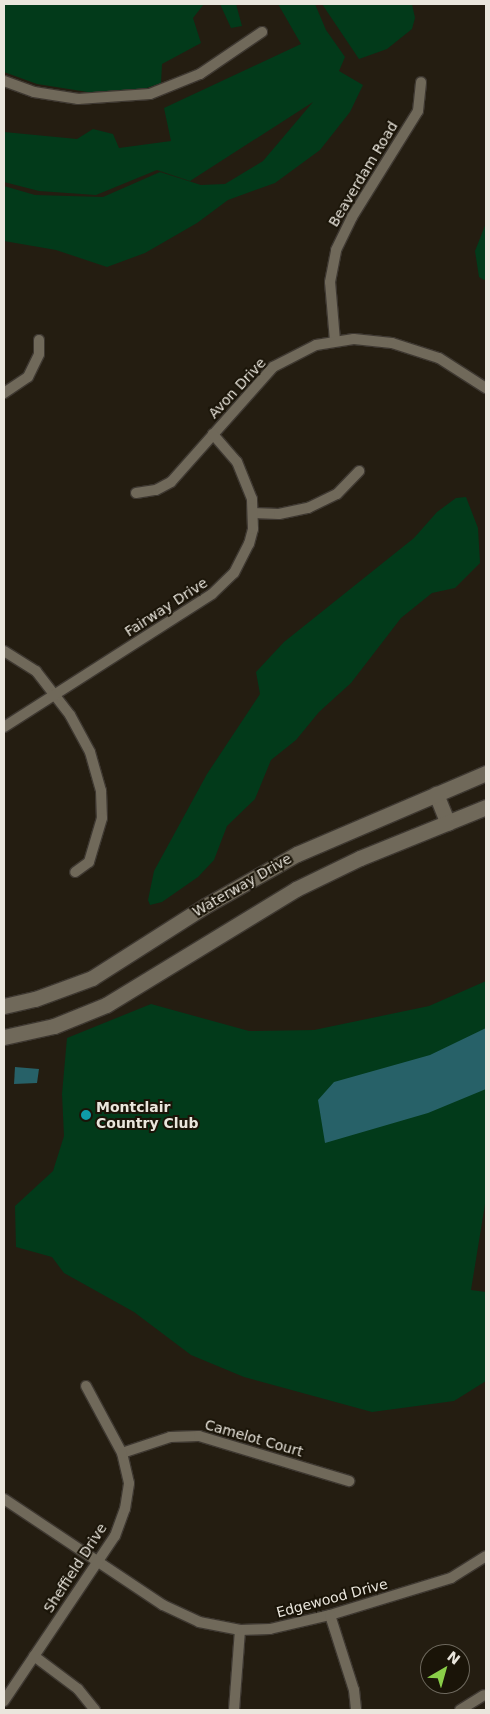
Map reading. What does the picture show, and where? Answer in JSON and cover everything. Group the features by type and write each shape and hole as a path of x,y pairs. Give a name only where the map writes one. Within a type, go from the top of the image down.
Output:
{"main road":[{"name":"Waterway Drive","path":"4,1006 35,999 92,978 205,906 297,854 486,773"},
{"path":"436,794 448,823"},
{"path":"4,1037 54,1026 106,1005 296,889 486,807"}],"street":[{"path":"4,81 34,92 78,99 150,94 200,74 262,32"},
{"name":"Beaverdam Road","path":"335,341 330,291 336,250 352,217 418,111 421,82"},
{"path":"4,393 28,377 39,354 39,340"},
{"name":"Avon Drive","path":"136,492 156,490 171,482 273,367 300,350 335,341 373,340 423,352 461,370 486,388"},
{"name":"Fairway Drive","path":"4,727 224,585 242,560 249,544 254,513 247,481 237,462 213,434"},
{"path":"254,513 279,514 316,505 337,494 359,471"},
{"path":"4,651 36,671 55,694 82,735 101,791 102,818 96,846 89,862 75,872"},
{"name":"Sheffield Drive","path":"4,1701 115,1536 125,1509 129,1483 122,1453 86,1386"},
{"name":"Camelot Court","path":"122,1453 170,1437 199,1436 349,1481"},
{"name":"Edgewood Drive","path":"4,1499 181,1614 219,1627 240,1630 270,1629 330,1615 451,1578 486,1556"},
{"path":"330,1615 354,1690 356,1710"},
{"path":"234,1710 240,1630"},
{"path":"34,1656 78,1689 95,1710"},
{"path":"460,1710 484,1695"}],"green space":[{"path":"5,4 204,4 193,18 201,43 162,64 161,83 141,90 94,93 37,84 4,72"},
{"path":"220,4 236,4 242,26 231,28"},
{"path":"278,4 315,4 326,30 345,57 339,71 363,85 350,112 320,150 275,183 228,200 197,223 145,253 107,267 56,250 4,241 4,186 35,195 103,197 160,172 201,185 225,184 263,161 313,102 190,181 157,170 96,195 39,191 4,182 4,132 77,139 93,129 113,134 119,148 171,141 164,108 301,44"},
{"path":"322,4 412,4 415,18 412,29 387,49 359,59"},
{"path":"486,223 486,279 484,280 479,277 475,251"},
{"path":"466,497 478,528 480,563 455,588 432,593 401,618 351,683 319,712 296,740 271,760 255,799 227,826 214,860 198,877 162,902 150,905 148,900 154,871 207,774 260,694 256,672 284,642 414,538 437,512 456,498"},
{"name":"Montclair Country Club","path":"486,981 486,1198 471,1290 486,1292 486,1381 454,1401 372,1412 244,1377 191,1355 134,1312 64,1273 52,1257 16,1247 15,1206 53,1171 64,1136 62,1094 67,1038 151,1004 249,1031 314,1030 429,1006"}],"water":[{"path":"486,1028 486,1089 428,1113 325,1143 318,1100 334,1082 430,1055"},
{"path":"15,1067 39,1069 37,1083 14,1084"}],"place":[{"name":"Montclair Country Club","path":"86,1115"}]}
